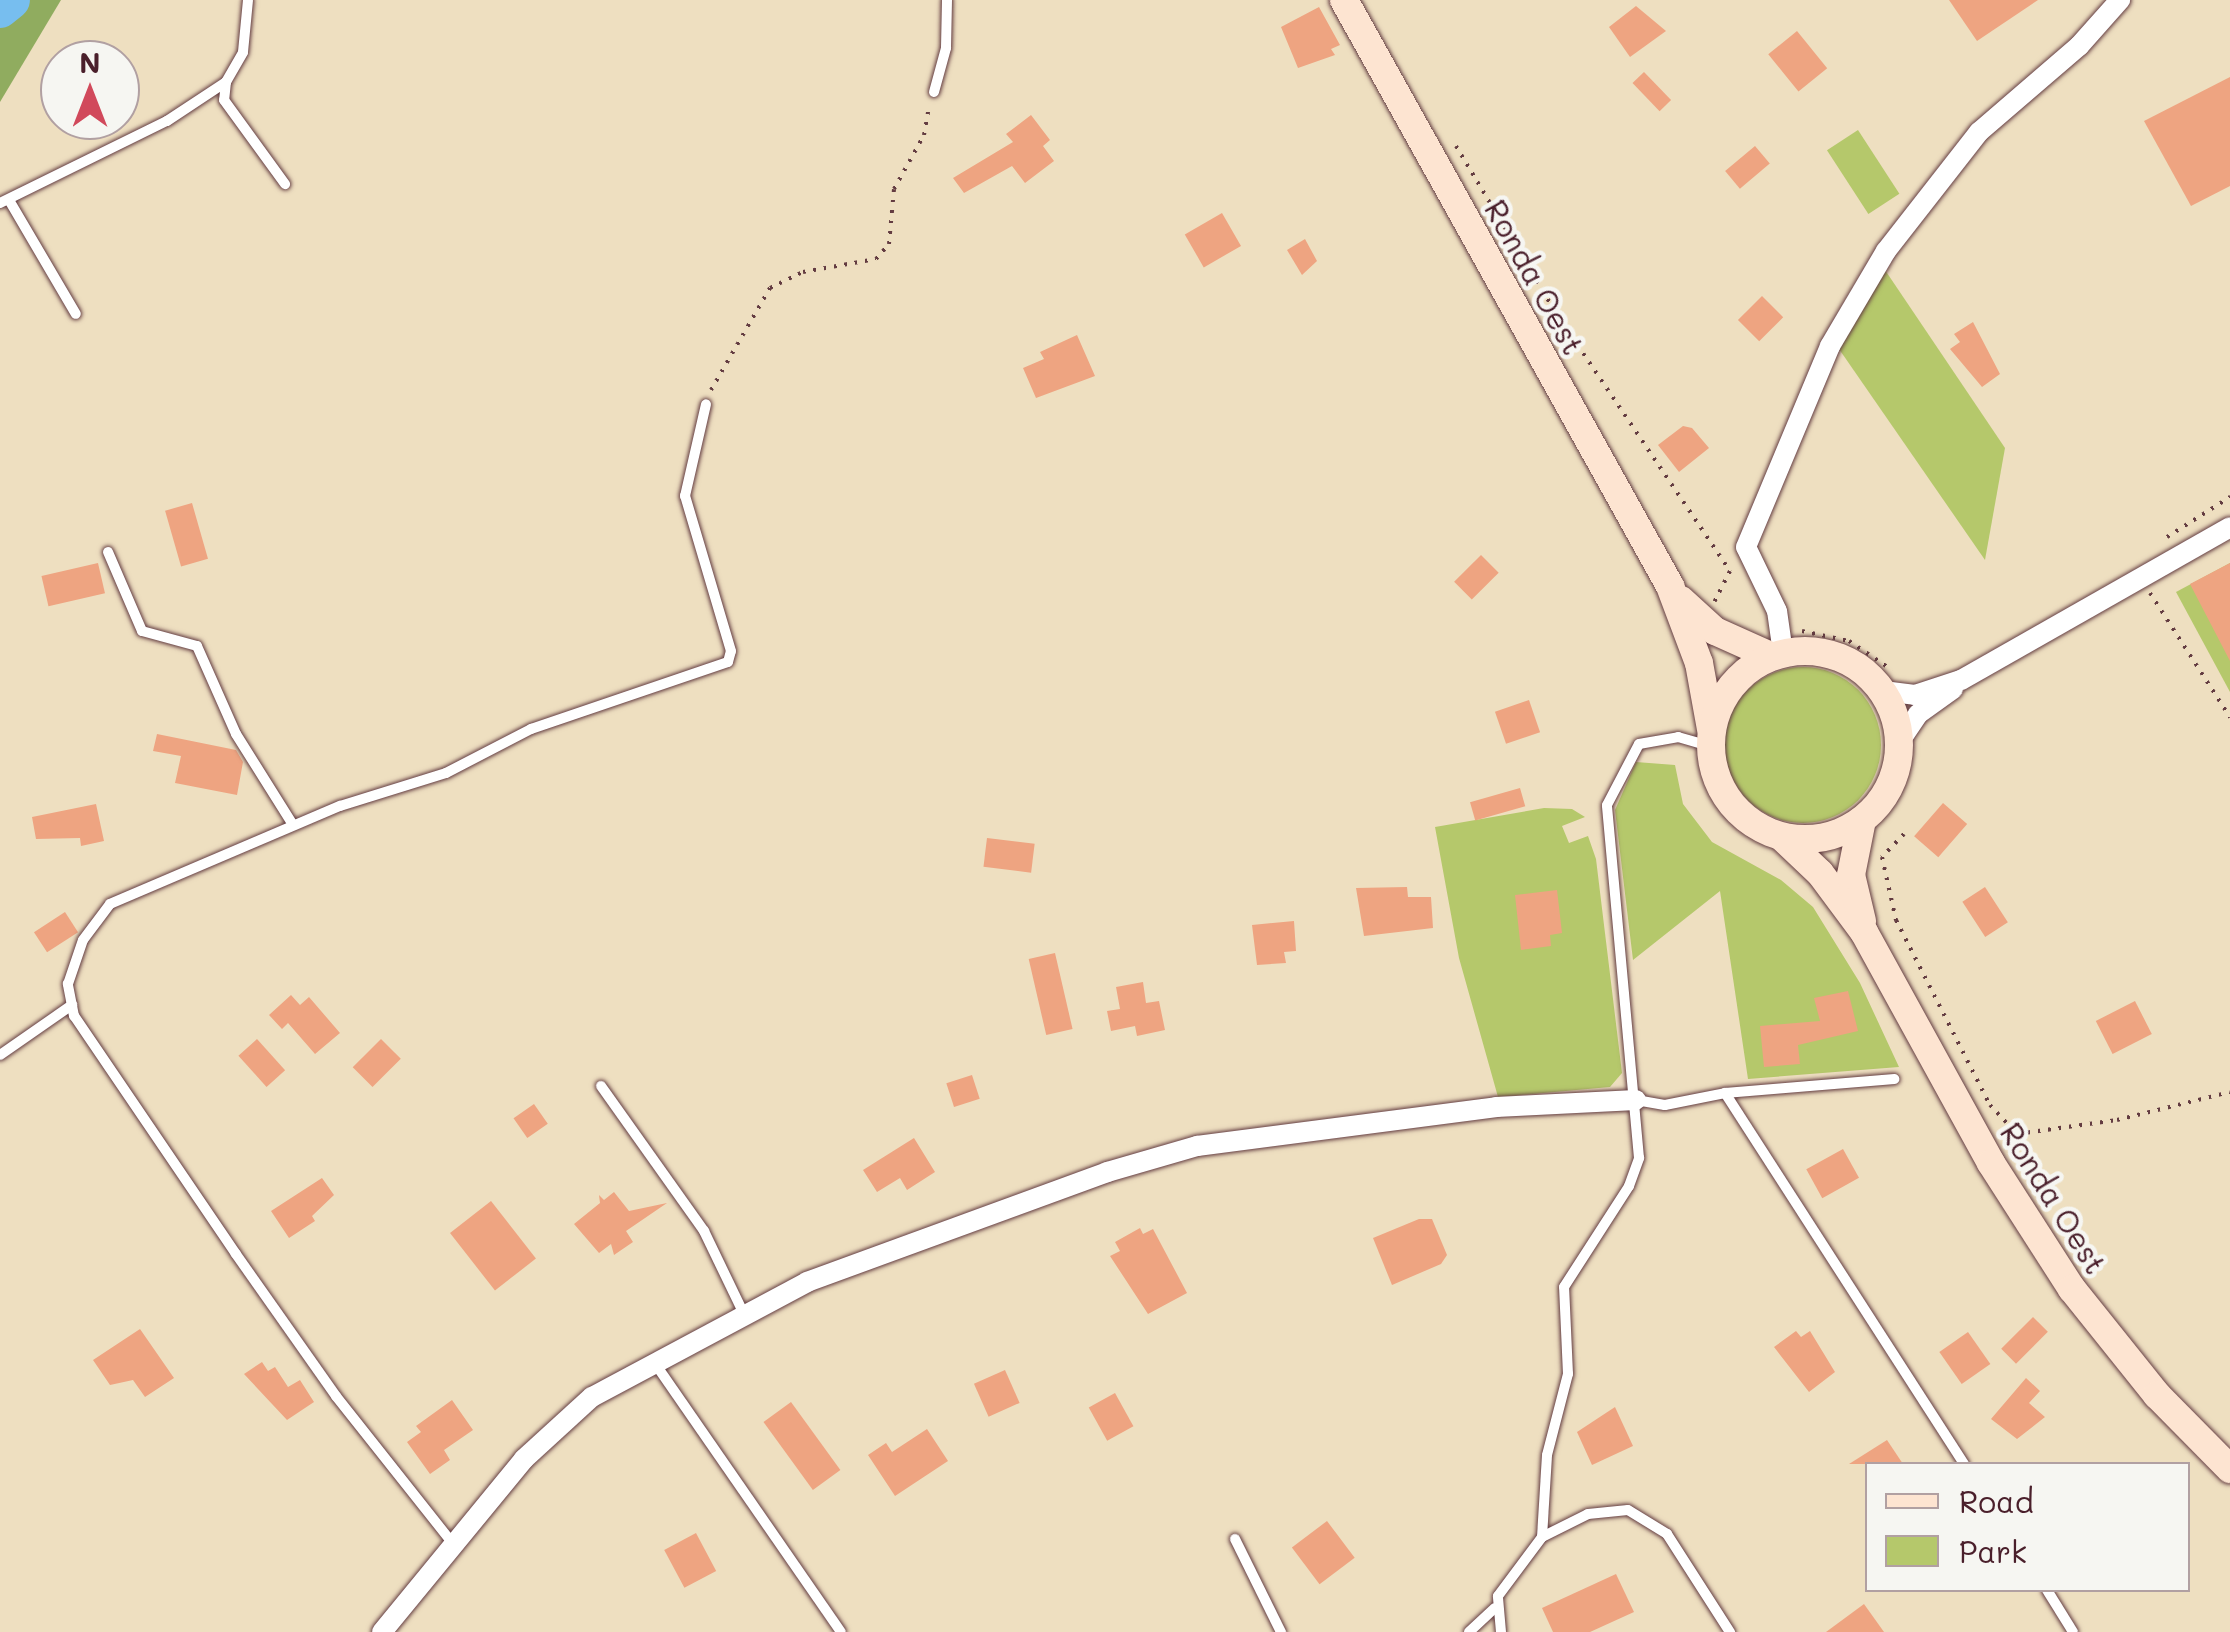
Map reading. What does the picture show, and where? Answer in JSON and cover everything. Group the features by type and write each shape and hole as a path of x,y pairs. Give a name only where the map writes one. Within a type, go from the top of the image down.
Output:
{"main road":[{"name":"Ronda Oest","path":"1344,0 1670,586 1700,663 1710,737"},
{"name":"Ronda Oest","path":"1670,586 1698,620 1779,647"},
{"path":"1779,647 1839,658 1892,685 1900,741 1891,785 1862,820 1824,836 1782,837 1738,813 1723,793 1710,737 1733,686 1779,647"},
{"name":"Ronda Oest","path":"1862,820 1851,875 1864,932"},
{"name":"Ronda Oest","path":"1782,837 1820,872 1864,932 2035,1236 2120,1352 2230,1470"}],"street":[{"path":"1779,647 1746,547 1830,346 1886,251 1978,132 2079,46 2120,0"},
{"path":"1900,741 1918,714 1962,680 2230,526"},
{"path":"1892,685 1915,696 1962,680"},
{"path":"382,1632 553,1431 592,1397 743,1312 1018,1204 1197,1146 1496,1107 1636,1100"}],"lane":[{"path":"248,0 243,52 226,82 224,100 286,184"},
{"path":"934,92 946,48 947,0"},
{"path":"76,314 4,202 167,122 226,82"},
{"path":"455,1546 336,1396 72,1005 68,984 83,940 110,904 293,825 446,773 531,729 728,662 730,651 686,496 706,404"},
{"path":"108,552 142,631 197,646 236,734 293,825"},
{"path":"1542,1537 1547,1455 1568,1374 1564,1287 1636,1174 1636,1100 1606,805 1639,744 1678,736 1710,737"},
{"path":"0,1056 72,1005"},
{"path":"1636,1100 1665,1105 1725,1092 1894,1079"},
{"path":"601,1086 704,1231 743,1312"},
{"path":"1725,1092 1963,1462"},
{"path":"653,1360 841,1632"},
{"path":"1469,1632 1496,1608 1506,1583 1542,1537 1606,1510 1644,1518 1667,1534 1730,1632"},
{"path":"1236,1539 1280,1632"},
{"path":"2048,1592 2073,1632"},
{"path":"1496,1608 1501,1632"}],"path":[{"path":"706,404 718,369 770,288 803,272 876,258 889,244 894,190 924,135 934,92"},
{"path":"1448,134 1530,272 1730,572 1710,610"},
{"path":"2160,542 2230,497"},
{"path":"2139,576 2230,717"},
{"path":"1779,647 1817,630 1850,641 1892,685"},
{"path":"1904,834 1882,857 1896,920 1990,1105 2016,1134 2117,1120 2230,1092"}],"green space":[{"path":"0,0 61,0 0,102"},
{"path":"1858,130 1899,194 1868,214 1827,150"},
{"path":"1885,270 2005,448 1985,560 1839,349"},
{"path":"2230,563 2230,692 2176,592"},
{"path":"1803,667 1833,673 1858,690 1875,715 1881,745 1875,775 1858,800 1833,817 1803,823 1773,817 1748,800 1731,775 1725,745 1731,715 1748,690 1773,673"},
{"path":"1636,762 1675,765 1683,804 1712,842 1781,880 1813,907 1860,983 1899,1067 1748,1079 1720,891 1633,960 1615,810"},
{"path":"1544,808 1572,809 1585,817 1562,826 1569,843 1588,836 1596,859 1622,1073 1610,1087 1498,1097 1459,958 1435,827"}],"building":[{"path":"1949,0 2038,0 1977,41"},
{"path":"1636,6 1666,31 1630,57 1609,27"},
{"path":"1319,7 1340,45 1331,49 1335,55 1298,68 1281,27"},
{"path":"1797,31 1827,68 1798,92 1768,54"},
{"path":"1644,72 1671,100 1660,111 1632,83"},
{"path":"2230,77 2230,186 2191,206 2144,121"},
{"path":"1031,115 1050,140 1043,146 1054,161 1025,183 1012,166 964,193 953,178 1013,142 1006,134"},
{"path":"1755,146 1770,164 1740,189 1725,171"},
{"path":"1222,213 1241,246 1204,267 1185,234"},
{"path":"1305,239 1317,261 1302,275 1287,250"},
{"path":"1762,296 1783,317 1759,341 1738,320"},
{"path":"1973,322 2000,374 1982,387 1950,349 1960,342 1954,334"},
{"path":"1077,335 1095,376 1036,398 1023,368 1044,359 1040,352"},
{"path":"1683,426 1692,428 1709,448 1679,472 1658,445"},
{"path":"192,503 208,559 181,566 165,511"},
{"path":"1481,555 1499,573 1472,600 1454,582"},
{"path":"98,563 105,593 48,606 41,576"},
{"path":"2230,563 2230,661 2190,584"},
{"path":"1529,700 1540,732 1506,744 1495,712"},
{"path":"157,734 236,750 243,762 237,795 175,783 181,756 153,751"},
{"path":"1520,788 1525,806 1475,821 1470,802"},
{"path":"1943,803 1967,824 1938,857 1914,836"},
{"path":"96,804 104,841 81,846 80,838 36,839 32,817"},
{"path":"987,838 1035,844 1031,873 983,867"},
{"path":"1407,887 1408,897 1431,897 1433,928 1364,936 1356,888"},
{"path":"1985,887 2008,922 1985,937 1962,902"},
{"path":"1557,890 1562,933 1550,935 1551,946 1521,950 1515,895"},
{"path":"65,912 78,932 47,952 34,932"},
{"path":"1294,921 1296,951 1284,952 1286,963 1257,965 1252,925"},
{"path":"1055,953 1073,1029 1046,1035 1029,959"},
{"path":"1143,982 1146,1003 1159,1001 1165,1030 1137,1036 1135,1026 1111,1031 1107,1011 1120,1009 1116,987"},
{"path":"1848,991 1858,1031 1798,1045 1800,1064 1764,1067 1760,1026 1820,1021 1814,998"},
{"path":"291,995 300,1005 309,997 340,1033 315,1054 288,1023 282,1029 269,1015"},
{"path":"2135,1001 2152,1034 2113,1054 2096,1021"},
{"path":"257,1039 285,1070 267,1087 238,1056"},
{"path":"381,1039 401,1059 373,1087 353,1067"},
{"path":"972,1075 980,1099 954,1107 946,1083"},
{"path":"534,1104 548,1124 527,1138 514,1118"},
{"path":"914,1138 935,1172 907,1190 900,1178 877,1192 863,1170"},
{"path":"1843,1149 1859,1178 1822,1198 1806,1169"},
{"path":"322,1178 334,1195 312,1216 315,1221 289,1238 271,1211"},
{"path":"614,1192 629,1211 667,1203 626,1231 633,1242 614,1255 611,1244 599,1253 574,1224 600,1203 599,1195 604,1200"},
{"path":"491,1201 536,1259 495,1291 450,1233"},
{"path":"1419,1219 1432,1219 1447,1255 1441,1264 1392,1285 1373,1238"},
{"path":"1140,1228 1143,1234 1153,1229 1187,1293 1148,1314 1110,1256 1120,1251 1115,1242"},
{"path":"2033,1317 2048,1332 2016,1364 2001,1349"},
{"path":"140,1329 174,1378 145,1397 133,1380 110,1385 93,1360"},
{"path":"1796,1331 1801,1337 1810,1331 1835,1372 1809,1392 1774,1347"},
{"path":"1968,1332 1990,1364 1962,1384 1939,1352"},
{"path":"262,1362 268,1371 275,1367 288,1387 300,1380 314,1402 287,1420 244,1374"},
{"path":"1005,1370 1020,1403 989,1417 974,1384"},
{"path":"2026,1378 2040,1391 2029,1403 2045,1417 2017,1439 1991,1419"},
{"path":"1115,1393 1133,1426 1107,1441 1089,1408"},
{"path":"452,1400 473,1430 444,1450 450,1460 430,1474 407,1442 421,1432 416,1426"},
{"path":"791,1402 840,1470 813,1490 763,1422"},
{"path":"1615,1407 1633,1446 1592,1465 1577,1432"},
{"path":"927,1429 948,1461 895,1496 868,1455 886,1443 892,1452"},
{"path":"1887,1440 1902,1462 1865,1462 1849,1464"},
{"path":"1327,1521 1355,1558 1320,1584 1292,1547"},
{"path":"696,1533 716,1571 684,1588 664,1550"},
{"path":"1616,1574 1634,1612 1590,1632 1553,1632 1542,1608"},
{"path":"1864,1604 1884,1632 1826,1632"}],"waterway":[{"path":"0,9 11,0"}]}
